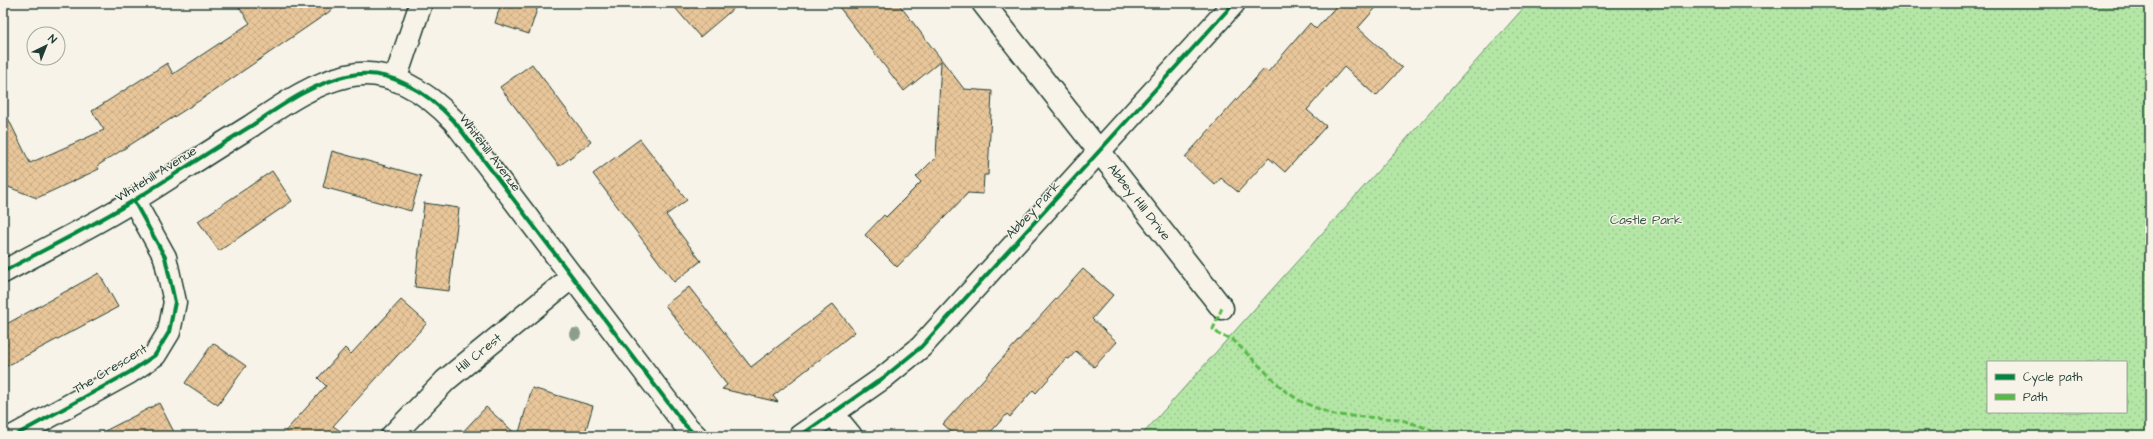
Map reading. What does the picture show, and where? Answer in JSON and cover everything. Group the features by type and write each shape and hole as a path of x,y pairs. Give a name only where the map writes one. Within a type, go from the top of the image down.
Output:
{"street":[{"path":"395,80 421,3"},
{"name":"Abbey Hill Drive","path":"983,3 1099,153 1222,308"},
{"name":"Abbey Park","path":"833,414 883,378 921,347 1234,3"},
{"name":"Whitehill Avenue","path":"3,272 134,201 305,91 348,75 371,75 395,80 418,90 438,104 454,121 685,425 696,436"},
{"name":"The Crescent","path":"14,436 130,372 155,355 169,332 175,302 165,258 134,201"},
{"name":"Hill Crest","path":"392,436 446,380 572,277"},
{"path":"800,436 833,414 851,436"}],"green space":[{"name":"Castle Park","path":"1528,3 2150,3 2150,436 1141,436"}],"building":[{"path":"236,3 342,3 202,99 97,166 99,169 37,198 3,185 3,108 30,163 104,130 92,111 167,63 173,74 250,23"},
{"path":"501,3 539,3 529,34 495,23"},
{"path":"671,3 740,3 700,37"},
{"path":"836,3 898,3 964,89 992,91 988,175 984,175 983,194 968,193 897,267 865,235 884,215 886,217 921,182 916,177 936,157 941,61 904,91"},
{"path":"1339,3 1380,3 1358,28 1402,68 1376,96 1344,67 1307,110 1326,126 1285,172 1269,158 1238,192 1221,178 1215,185 1185,157 1264,69 1268,72 1310,23 1316,29"},
{"path":"532,64 591,142 559,166 500,87"},
{"path":"640,139 687,200 666,215 701,261 674,282 593,174"},
{"path":"332,151 421,176 411,211 323,187"},
{"path":"272,171 292,201 219,251 198,221"},
{"path":"424,203 459,208 449,291 415,287"},
{"path":"1083,269 1113,295 1092,319 1117,342 1094,367 1076,351 1069,359 1067,358 1036,393 1033,390 1010,417 1007,414 987,436 956,436 943,424"},
{"path":"99,273 118,307 3,368 3,326"},
{"path":"689,287 751,367 833,304 855,332 773,396 778,402 722,389 727,385 665,305"},
{"path":"401,300 427,323 333,426 348,436 281,436 326,386 318,378 345,348 351,354"},
{"path":"213,343 246,366 218,405 185,383"},
{"path":"532,388 593,406 584,436 518,436"},
{"path":"159,403 176,436 95,436 142,412"},
{"path":"486,407 518,436 459,436"}],"marked path":[{"path":"1222,308 1213,329 1221,336 1231,338 1285,391 1302,402 1334,415 1399,419 1432,430"}],"cycle path":[{"path":"800,436 883,378 921,347 1234,3"},
{"path":"3,272 120,209 297,96 321,84 347,76 362,74 392,78 420,92 454,121 685,425 696,436"},
{"path":"14,436 130,372 155,355 169,332 175,302 165,257 134,201"}]}
